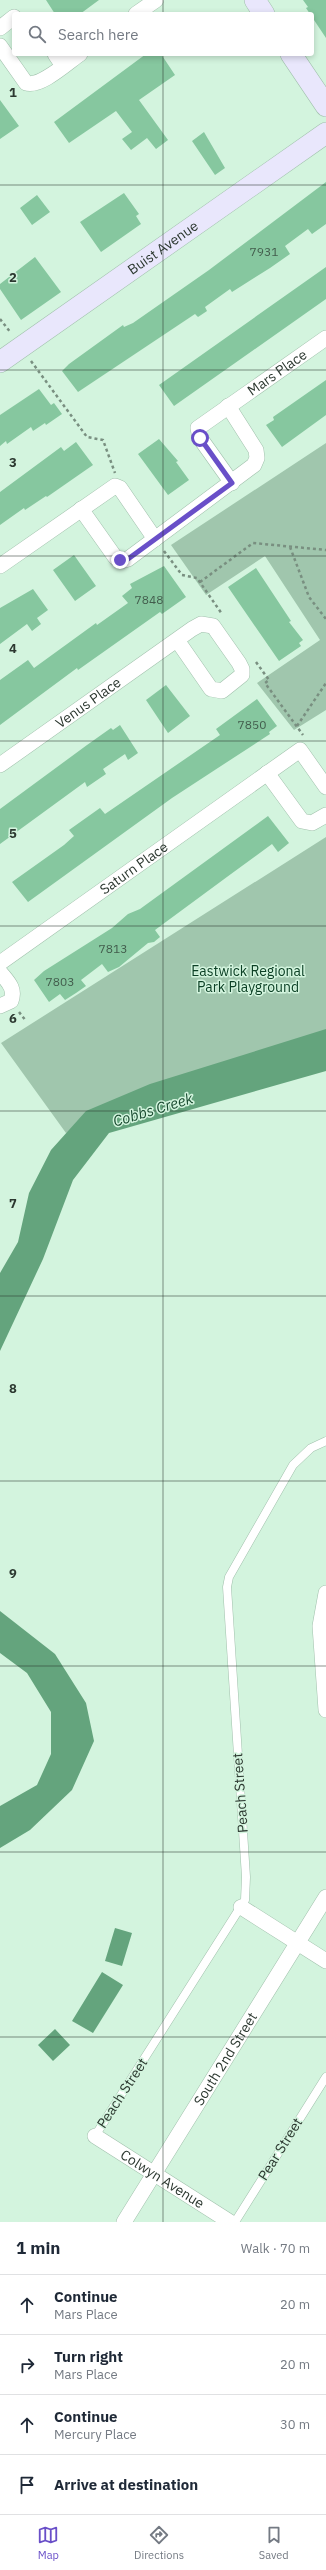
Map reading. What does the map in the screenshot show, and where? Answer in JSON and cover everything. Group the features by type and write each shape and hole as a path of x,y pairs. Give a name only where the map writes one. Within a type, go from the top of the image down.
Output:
{"street":[{"path":"139,12 156,0"},
{"path":"254,0 263,12"},
{"path":"0,28 12,19"},
{"path":"0,46 26,83 31,85 39,82 59,60 73,56"},
{"path":"292,56 326,106"},
{"name":"Buist Avenue","path":"0,362 326,132"},
{"name":"Mars Place","path":"232,483 198,434 198,428 326,338"},
{"path":"81,509 115,557 120,560 128,559 185,516 249,471 257,458 256,450 228,406"},
{"path":"0,566 115,486 120,488 155,539"},
{"name":"Venus Place","path":"0,765 177,640 202,624 213,626 239,663 242,669 242,675 222,691 211,689 177,640"},
{"name":"Saturn Place","path":"0,963 300,750 326,787"},
{"path":"267,773 302,821 312,823 326,816"},
{"path":"0,972 12,987 13,995 11,1001 0,1006"},
{"path":"326,1593 320,1626 326,1710"},
{"name":"South 2nd Street","path":"124,2222 326,1897"},
{"path":"241,1907 326,1961"},
{"name":"Colwyn Avenue","path":"95,2136 230,2222"}],"lane":[{"name":"Peach Street","path":"95,2136 241,1907 246,1895 227,1587 229,1577 293,1465 311,1448 326,1441"},
{"name":"Pear Street","path":"234,2222 326,2077"}],"path":[{"path":"0,319 87,437 103,440 116,470 115,486"},
{"path":"200,582 253,543 326,550"},
{"path":"290,546 310,597 326,619"},
{"path":"297,726 326,683"}],"green space":[{"path":"326,443 326,710 294,730 257,683 320,640 265,556 206,595 171,545"},
{"name":"Eastwick Regional Park Playground","path":"326,837 326,1036 66,1133 1,1043"}],"water":[{"name":"Cobbs Creek","path":"326,1029 326,1071 109,1133 73,1180 43,1259 0,1351 0,1273 18,1242 29,1193 51,1150 86,1111 150,1084"},
{"path":"0,1611 55,1654 86,1703 94,1741 72,1790 30,1830 0,1848 0,1806 37,1785 51,1754 51,1712 27,1673 0,1653"},
{"path":"115,1928 132,1933 122,1966 105,1961"},
{"path":"102,1972 123,1985 93,2033 72,2021"},
{"path":"55,2029 70,2045 53,2061 38,2045"}],"building":[{"path":"46,0 99,0 83,12 54,12"},
{"path":"303,0 326,0 326,38 314,20 314,12 309,12 306,8 308,7"},
{"path":"143,56 162,56 175,75 139,100 168,140 156,149 147,138 131,150 122,139 132,132 116,111 69,143 54,122"},
{"path":"0,100 19,126 0,139"},
{"path":"204,132 225,168 215,175 192,141"},
{"path":"326,182 326,224 312,234 308,229 285,246 290,254 232,292 230,289 205,307 207,311 198,317 195,314 78,392 62,371 69,364 123,325 124,327 133,323 209,270"},
{"path":"124,193 139,214 136,216 141,224 101,252 80,222"},
{"path":"37,195 50,212 32,225 20,208"},
{"path":"35,257 61,292 21,320 0,289 0,284"},
{"path":"326,267 326,299 174,406 159,385"},
{"path":"326,380 326,415 282,447 266,425 274,420 273,417"},
{"path":"39,389 51,405 54,403 62,414 46,425 45,423 33,431 31,427 7,444 6,441 0,446 0,415"},
{"path":"159,439 178,461 176,462 189,480 168,495 138,454"},
{"path":"76,442 93,465 47,497 46,496 25,510 24,508 0,525 0,492 61,447 64,451"},
{"path":"74,555 96,586 75,601 53,570"},
{"path":"164,566 186,597 162,614 160,612 78,670 77,668 0,725 0,680 28,660 34,668 96,623 97,625 128,603 122,596 132,588 130,584"},
{"path":"256,568 291,621 289,622 303,640 299,643 301,646 279,661 228,587"},
{"path":"33,589 48,610 37,618 41,624 32,631 27,624 0,644 0,608"},
{"path":"166,685 190,716 168,733 146,700"},
{"path":"257,699 277,726 269,732 270,734 172,798 28,902 12,882 64,845 74,836 69,830 100,808 105,814 220,735 216,729"},
{"path":"120,725 138,753 128,760 125,754 103,769 106,774 87,787 85,782 0,844 0,809 111,728 113,730"},
{"path":"268,816 289,843 278,852 272,844 155,930 160,937 154,942 148,943 119,967 108,972 102,964 81,980 86,986 65,1000 60,994 49,1002 34,980 44,971 112,928 128,914 140,909"}],"route":[{"path":"120,560 128,559 232,483 200,438"}]}
